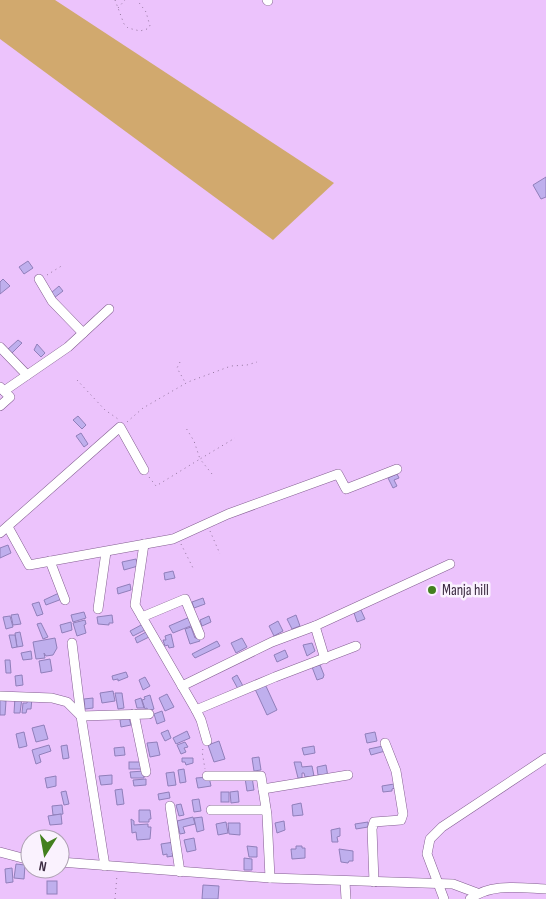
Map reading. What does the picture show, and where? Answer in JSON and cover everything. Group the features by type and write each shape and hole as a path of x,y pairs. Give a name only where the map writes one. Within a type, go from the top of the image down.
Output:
{"street":[{"path":"39,279 52,301 83,333"},
{"path":"0,406 10,397 2,388 27,375 68,347 109,309"},
{"path":"0,347 27,375"},
{"path":"0,533 120,427 144,470"},
{"path":"8,527 30,564 106,552 178,537 228,514 338,474 346,489 397,469"},
{"path":"144,544 135,605 196,710 207,742"},
{"path":"98,609 106,552"},
{"path":"50,560 65,600"},
{"path":"182,686 272,642 314,626 450,564"},
{"path":"142,618 185,599 200,635"},
{"path":"314,626 325,659"},
{"path":"72,643 81,716 105,866"},
{"path":"196,710 274,677 356,646"},
{"path":"0,696 52,698 67,702 81,716 149,714"},
{"path":"134,714 146,772"},
{"path":"374,882 372,828 374,822 401,820 403,814 396,771 385,743"},
{"path":"444,899 427,854 430,839 442,827 546,758"},
{"path":"263,789 348,775"},
{"path":"207,776 261,776 266,810 270,878"},
{"path":"170,806 180,872"},
{"path":"211,810 266,810"},
{"path":"0,852 20,857"},
{"path":"70,863 270,878 345,882 452,884 473,896 494,888 546,889"},
{"path":"345,882 346,899"}],"path":[{"path":"115,0 124,24 128,28 140,32 150,26 146,12 137,0"},
{"path":"118,8 125,0"},
{"path":"39,279 63,265"},
{"path":"180,362 177,368 186,383"},
{"path":"120,427 144,408 186,383 231,366 257,362"},
{"path":"77,380 105,410 119,420 120,427"},
{"path":"186,428 194,441 200,459 212,474"},
{"path":"144,470 156,486 235,438"},
{"path":"207,524 220,554"},
{"path":"178,537 193,568"},
{"path":"207,742 202,751 207,776"},
{"path":"115,899 118,867"}],"shaded area":[{"path":"0,0 55,0 334,183 273,240 0,39"}],"building":[{"path":"546,177 546,197 541,199 533,185"},
{"path":"28,261 33,268 24,274 19,267"},
{"path":"3,279 10,286 0,294 0,282"},
{"path":"59,286 63,291 54,298 51,293"},
{"path":"18,340 22,343 12,353 8,349"},
{"path":"37,344 45,353 41,357 34,350"},
{"path":"78,416 86,425 82,429 73,420"},
{"path":"81,433 88,444 84,447 76,436"},
{"path":"397,474 399,478 394,480 397,486 393,488 388,478"},
{"path":"8,545 11,553 0,558 0,548"},
{"path":"136,559 138,566 124,570 122,562"},
{"path":"173,571 175,578 165,580 164,573"},
{"path":"130,584 131,590 118,594 117,588"},
{"path":"59,593 62,599 46,605 44,600"},
{"path":"203,598 205,604 194,608 192,602"},
{"path":"39,602 43,614 37,616 32,604"},
{"path":"360,608 365,619 357,622 354,613"},
{"path":"84,612 86,618 73,622 71,615"},
{"path":"18,614 21,624 13,625 11,615"},
{"path":"112,615 113,623 109,623 109,625 98,624 97,617"},
{"path":"296,615 300,626 292,629 287,619"},
{"path":"10,616 13,627 6,629 3,617"},
{"path":"209,616 211,622 202,626 200,620"},
{"path":"190,617 193,625 173,633 169,626"},
{"path":"85,620 86,633 77,636 73,623"},
{"path":"278,621 283,631 274,636 269,626"},
{"path":"71,622 72,630 62,633 60,625"},
{"path":"41,623 48,637 43,639 37,624"},
{"path":"143,624 145,630 133,636 130,631"},
{"path":"191,627 195,638 198,637 200,641 190,644 185,629"},
{"path":"20,632 23,646 17,647 15,633"},
{"path":"146,632 149,637 137,643 135,638"},
{"path":"171,634 174,647 169,648 168,645 165,646 163,640 166,640 165,636"},
{"path":"9,635 15,635 17,647 12,648"},
{"path":"55,638 57,648 53,655 46,656 44,653 45,658 36,659 33,642"},
{"path":"242,638 247,647 236,653 231,643"},
{"path":"217,641 220,646 195,658 192,654"},
{"path":"312,643 315,651 307,656 303,645"},
{"path":"285,650 288,657 277,662 274,655"},
{"path":"31,651 32,659 23,660 21,653"},
{"path":"50,659 52,671 41,673 39,661"},
{"path":"5,660 10,660 11,673 6,673"},
{"path":"320,665 324,675 323,678 317,680 312,667"},
{"path":"126,672 128,677 118,681 118,679 113,680 112,676"},
{"path":"22,675 23,685 16,686 15,676"},
{"path":"237,675 243,686 238,689 232,678"},
{"path":"145,677 150,686 143,690 139,680"},
{"path":"265,684 277,710 267,715 255,689"},
{"path":"113,691 115,701 102,703 100,693"},
{"path":"115,693 122,693 124,708 118,709"},
{"path":"167,694 174,707 165,711 159,698"},
{"path":"150,695 154,709 148,711 147,708 145,709 142,700"},
{"path":"15,697 22,698 20,713 14,713"},
{"path":"28,698 32,698 31,709 27,709 26,713 22,713 23,703 27,703"},
{"path":"93,698 93,708 85,709 84,699"},
{"path":"141,698 144,708 137,708 135,700"},
{"path":"0,700 6,701 5,715 0,715"},
{"path":"162,711 165,721 157,724 154,714"},
{"path":"129,718 131,725 121,727 120,720"},
{"path":"44,725 48,739 36,742 32,728"},
{"path":"168,730 171,738 165,741 161,733"},
{"path":"187,731 190,738 176,744 173,738"},
{"path":"24,732 27,746 19,748 16,734"},
{"path":"375,732 377,741 367,743 365,734"},
{"path":"219,741 225,759 214,762 208,745"},
{"path":"157,742 160,755 150,757 147,743"},
{"path":"185,742 188,747 184,748 186,752 181,754 177,745"},
{"path":"49,745 51,751 39,755 41,762 36,764 32,750"},
{"path":"67,745 69,758 63,759 61,746"},
{"path":"314,746 315,753 304,755 302,748"},
{"path":"383,746 385,751 371,755 369,749"},
{"path":"124,747 125,755 115,756 114,748"},
{"path":"259,757 261,770 254,771 252,758"},
{"path":"182,758 193,758 193,763 186,765 185,762 182,762"},
{"path":"129,762 143,762 143,769 129,769"},
{"path":"294,762 301,762 302,767 312,766 314,776 305,777 304,773 302,773 302,778 298,778"},
{"path":"326,765 328,777 318,775 317,767"},
{"path":"184,769 186,782 180,783 178,770"},
{"path":"144,771 144,778 131,778 130,772"},
{"path":"174,772 176,785 168,786 166,773"},
{"path":"112,775 112,784 101,785 99,776"},
{"path":"56,776 56,786 47,788 45,778"},
{"path":"209,777 211,786 198,788 196,778"},
{"path":"252,777 254,790 247,791 245,778"},
{"path":"146,779 146,785 134,786 133,780"},
{"path":"394,784 395,788 392,791 383,792 382,786"},
{"path":"122,789 124,804 117,805 115,790"},
{"path":"66,791 69,804 64,805 61,792"},
{"path":"238,791 239,802 231,803 230,792"},
{"path":"169,792 170,798 159,800 158,794"},
{"path":"221,792 229,792 229,802 221,802"},
{"path":"199,799 201,811 194,812 192,800"},
{"path":"301,803 303,815 293,816 292,805"},
{"path":"181,804 184,815 179,816 176,805"},
{"path":"62,805 63,814 53,815 52,806"},
{"path":"139,810 150,810 151,819 149,819 149,822 139,822"},
{"path":"61,814 62,824 50,825 48,816"},
{"path":"193,817 195,824 183,827 185,833 180,834 177,821"},
{"path":"202,817 204,830 197,832 194,818"},
{"path":"131,819 134,821 134,825 148,824 148,827 151,827 150,839 137,840 136,832 132,833"},
{"path":"284,821 285,830 277,833 275,823"},
{"path":"226,822 228,833 218,835 216,824"},
{"path":"368,822 368,827 356,829 355,824"},
{"path":"228,823 240,823 240,835 229,834"},
{"path":"340,828 340,836 337,837 338,842 332,842 331,830"},
{"path":"194,838 196,850 187,852 184,840"},
{"path":"174,842 176,852 172,853 173,856 167,857 167,854 163,855 161,844"},
{"path":"247,846 257,847 257,857 249,857"},
{"path":"296,846 305,848 305,858 292,859 291,849 296,849"},
{"path":"339,849 353,851 353,861 348,863 341,862"},
{"path":"244,858 252,859 252,870 244,870"},
{"path":"16,864 20,864 20,879 14,878"},
{"path":"12,868 13,882 6,883 5,869"},
{"path":"47,881 57,881 57,894 47,894"},
{"path":"203,885 219,886 218,899 202,899"}],"place":[{"name":"Manja hill","path":"432,590"}]}
